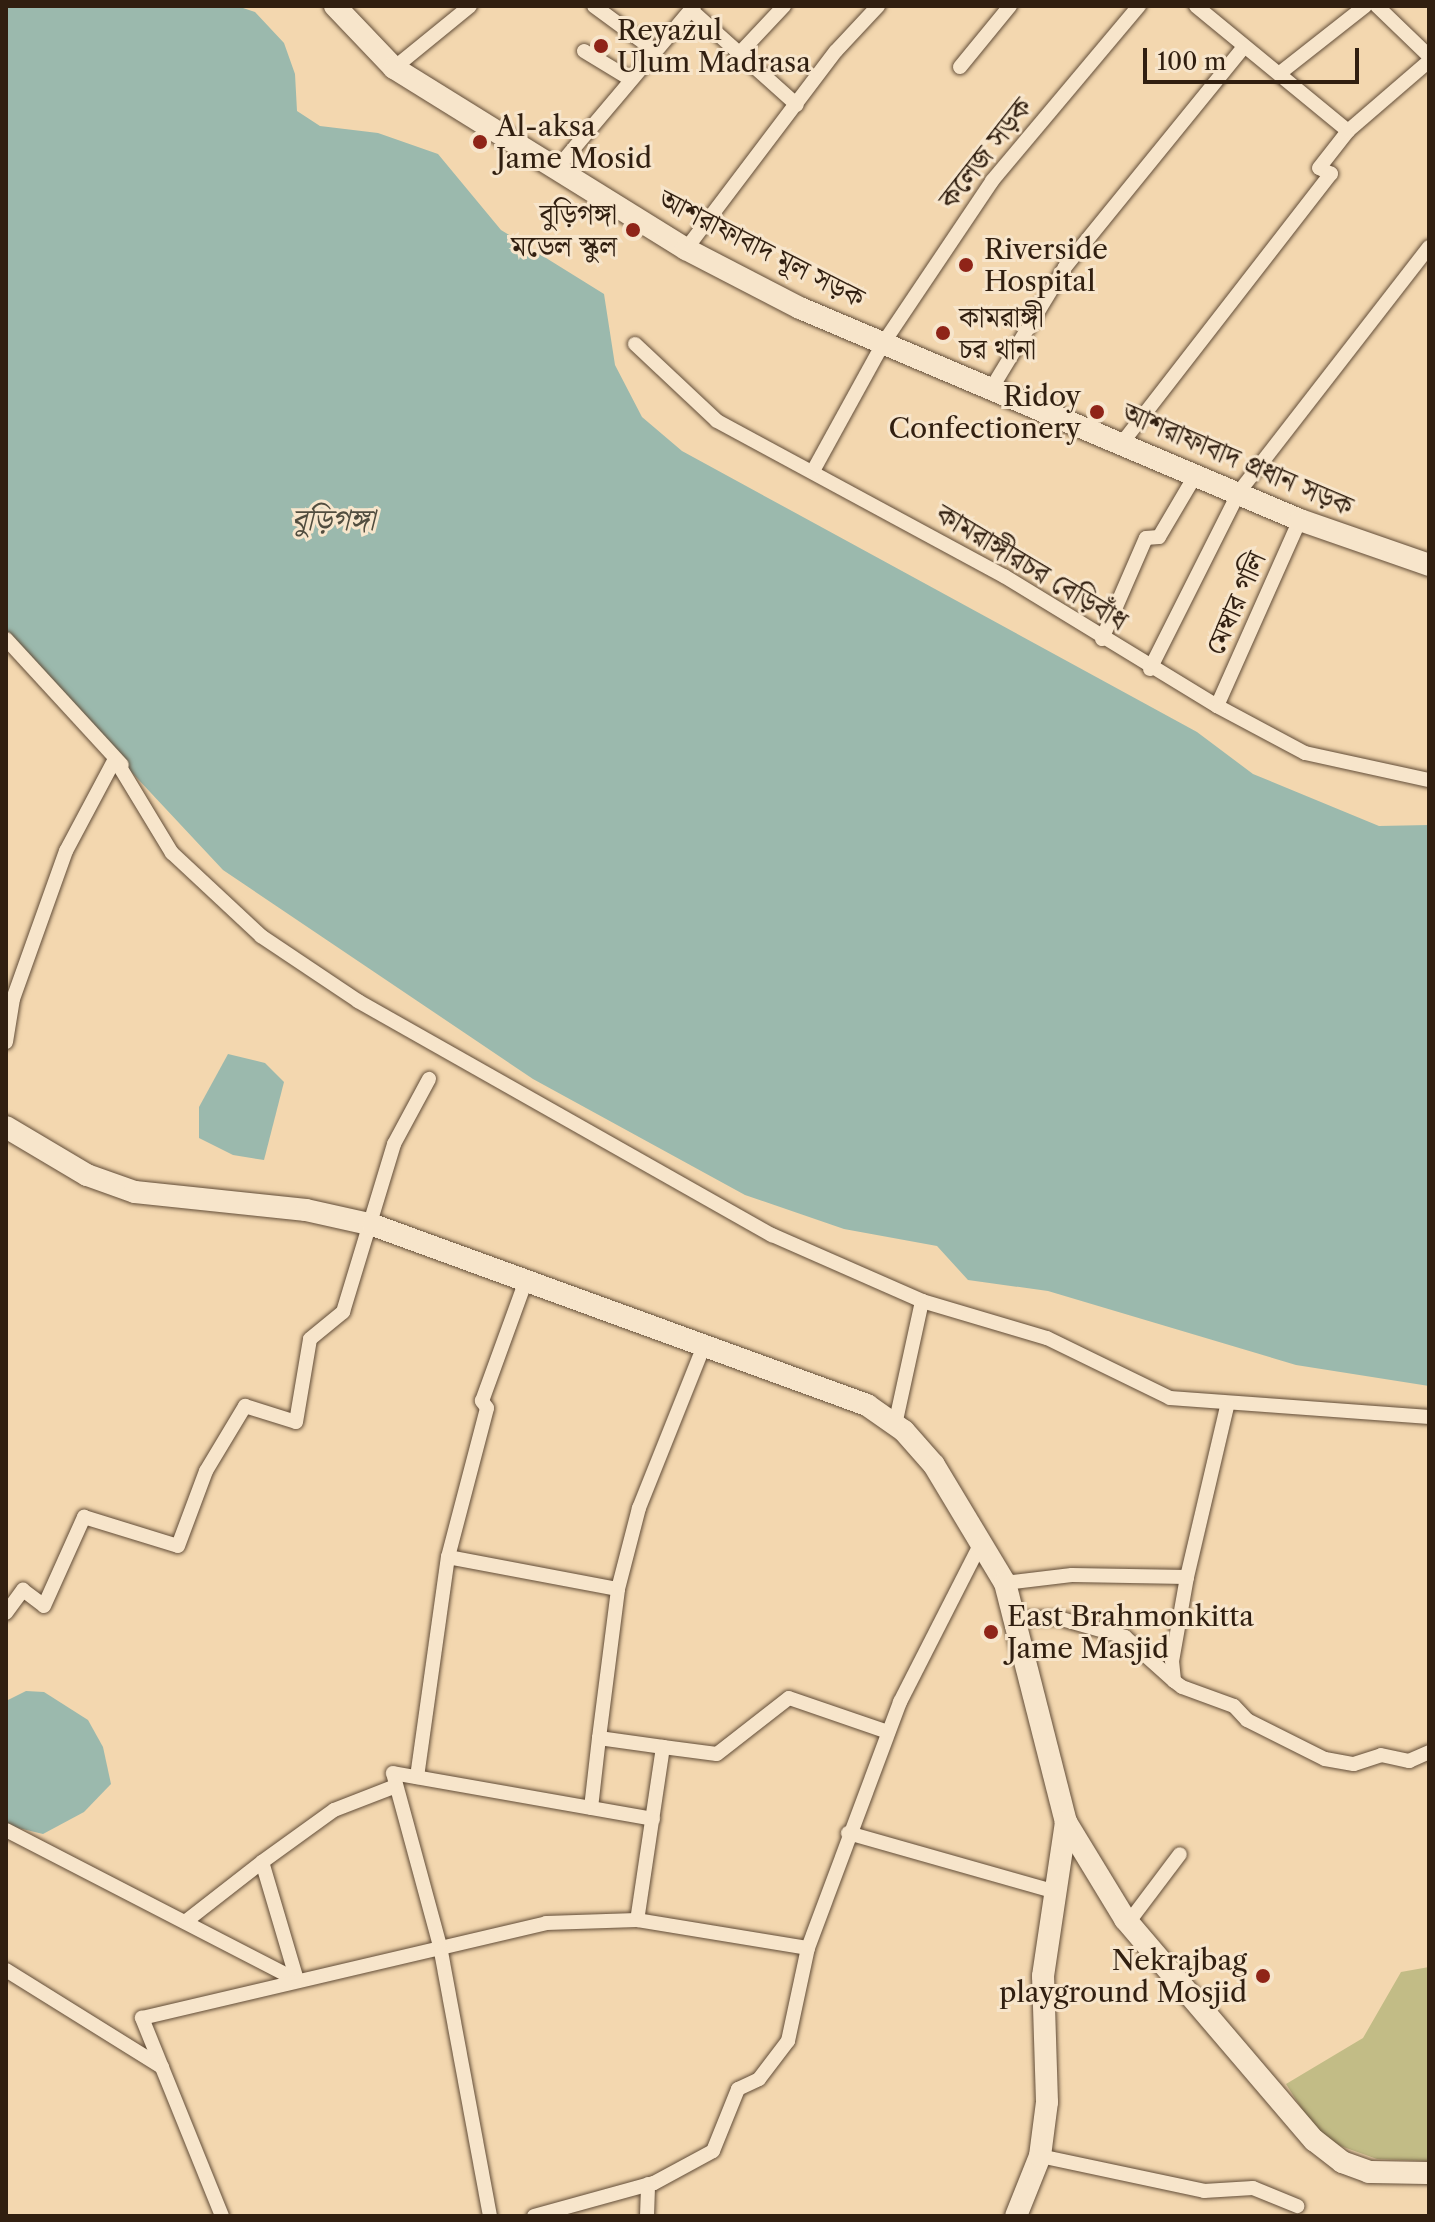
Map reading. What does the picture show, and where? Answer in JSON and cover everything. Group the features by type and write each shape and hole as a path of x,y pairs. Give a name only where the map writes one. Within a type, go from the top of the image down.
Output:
{"street":[{"path":"394,68 470,6"},
{"path":"594,6 654,50"},
{"path":"737,56 784,6"},
{"path":"686,249 878,6"},
{"path":"960,67 1010,6"},
{"name":"কলেজ সড়ক","path":"813,471 884,342 992,181 1139,6"},
{"path":"1196,6 1243,48 1280,73 1348,131"},
{"path":"1122,443 1331,174 1319,168 1348,131 1429,59 1377,6"},
{"name":"আশরাফাবাদ মূল সড়ক","path":"341,8 394,68 686,249 884,342 1027,400"},
{"path":"558,167 692,8 737,56 797,105"},
{"path":"1280,73 1355,9"},
{"path":"993,386 1065,267 1243,48"},
{"path":"584,51 630,79"},
{"path":"1150,669 1239,492 1429,247"},
{"name":"কামরাঙ্গীরচর বেড়িবাঁধ","path":"635,344 717,421 1004,576 1150,669 1217,706 1305,753 1429,780"},
{"name":"আশরাফাবাদ প্রধান সড়ক","path":"1027,400 1300,520 1429,565"},
{"path":"1102,639 1146,538 1159,537 1195,476"},
{"name":"মেম্বার গলি","path":"1217,706 1300,520"},
{"path":"6,639 138,783"},
{"path":"6,1042 13,999 66,851 115,759 172,853 261,936 297,961 772,1235 922,1301 1047,1338 1170,1398 1227,1407 1429,1417"},
{"path":"6,1613 23,1590 44,1606 84,1517 178,1546 206,1471 245,1406 296,1422 310,1339 343,1312 373,1225 405,1114 429,1079"},
{"path":"6,1127 87,1175 135,1192 306,1210 373,1225 525,1283 705,1343 867,1405 895,1425 934,1465 1005,1583 1066,1822 1128,1923 1314,2140 1342,2162 1369,2172 1429,2173"},
{"path":"417,1777 448,1557 487,1408 482,1401 494,1355 525,1283"},
{"path":"895,1425 922,1301"},
{"path":"591,1808 618,1589 639,1508 705,1343"},
{"path":"1174,1681 1187,1577 1227,1407"},
{"path":"534,2216 648,2184 713,2151 738,2089 759,2079 788,2041 808,1948 848,1833 888,1732 981,1543"},
{"path":"448,1557 618,1589"},
{"path":"1005,1583 1072,1575 1187,1577"},
{"path":"1015,1618 1058,1618 1125,1637 1174,1681 1234,1706 1247,1720 1325,1759 1354,1764 1381,1755 1409,1761 1429,1752"},
{"path":"599,1738 717,1754 789,1698 888,1732"},
{"path":"637,1920 663,1747"},
{"path":"490,2216 440,1946 393,1773 653,1819"},
{"path":"185,1922 334,1810 396,1786"},
{"path":"1016,2216 1040,2156 1047,2102 1043,1976 1053,1891 1066,1822"},
{"path":"6,1830 297,1980"},
{"path":"848,1833 1053,1891"},
{"path":"1128,1923 1180,1854"},
{"path":"262,1862 297,1980"},
{"path":"222,2216 142,2018 546,1923 637,1920 808,1948"},
{"path":"6,1970 162,2067"},
{"path":"1040,2156 1204,2191 1253,2188 1297,2206"},
{"path":"647,2216 648,2184"}],"shaded area":[{"path":"1429,1967 1429,2161 1377,2159 1335,2144 1312,2125 1286,2084 1363,2038 1401,1972"}],"water":[{"name":"বুড়িগঙ্গা","path":"6,6 237,6 255,12 284,43 295,74 297,111 320,126 378,133 438,154 501,230 604,294 615,365 642,417 682,451 1197,732 1253,774 1379,826 1429,825 1429,1386 1296,1365 1048,1291 968,1280 937,1246 844,1229 745,1195 533,1079 223,870 6,638"},
{"path":"228,1054 265,1063 284,1082 264,1160 233,1155 199,1138 199,1107"},
{"path":"26,1691 44,1692 88,1720 103,1747 111,1784 84,1812 43,1834 6,1825 6,1701"}],"place":[{"name":"Reyazul Ulum Madrasa","path":"601,46"},
{"name":"Al-aksa Jame Mosid","path":"480,142"},
{"name":"বুড়িগঙ্গা মডেল স্কুল","path":"633,230"},
{"name":"Riverside Hospital","path":"966,265"},
{"name":"কামরাঙ্গী চর থানা","path":"943,333"},
{"name":"Ridoy Confectionery","path":"1097,412"},
{"name":"East Brahmonkitta Jame Masjid","path":"991,1632"},
{"name":"Nekrajbag playground Mosjid","path":"1263,1976"}]}
